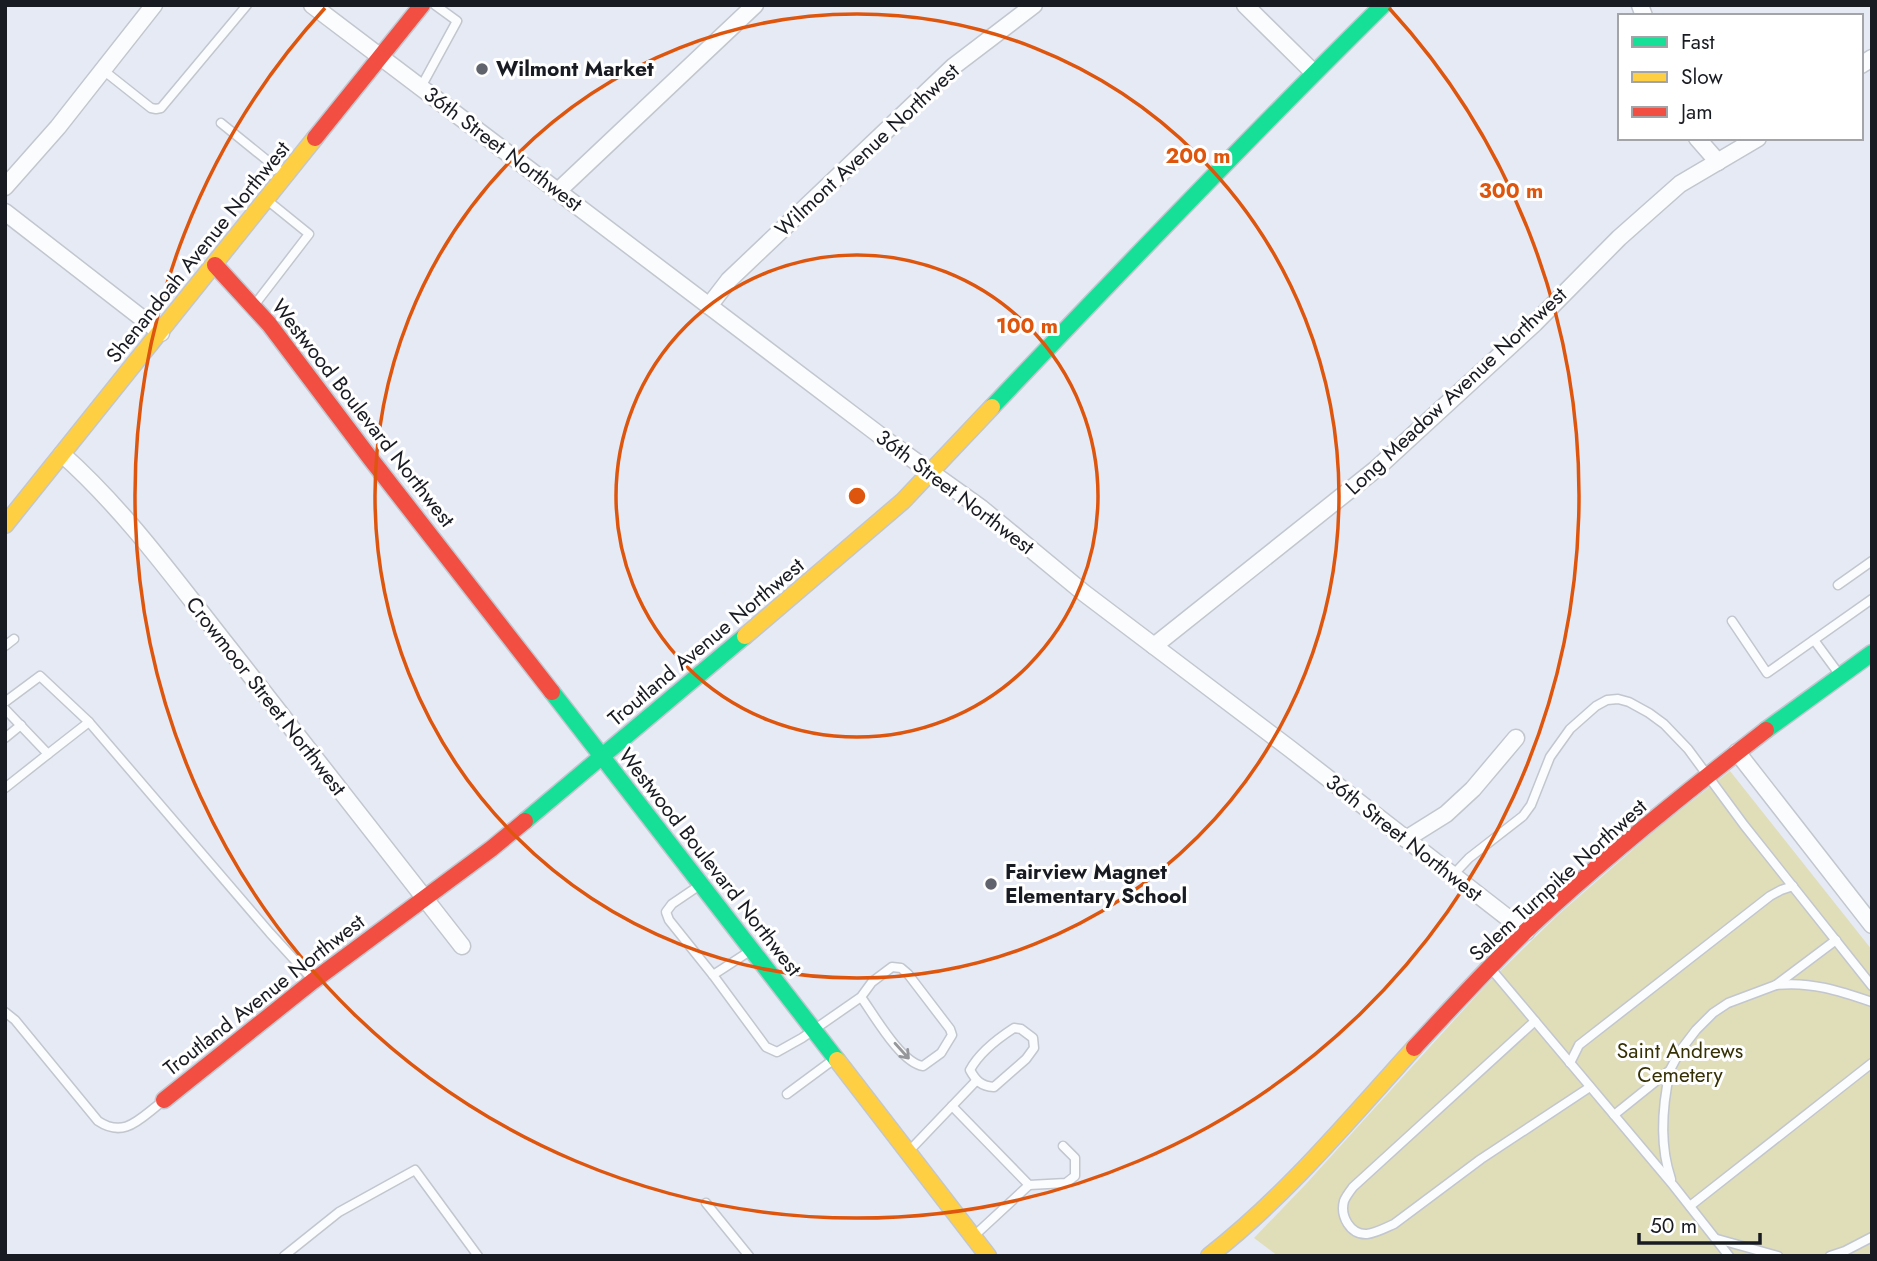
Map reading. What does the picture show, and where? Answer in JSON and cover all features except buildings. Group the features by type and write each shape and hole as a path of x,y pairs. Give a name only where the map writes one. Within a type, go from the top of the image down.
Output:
{"street":[{"path":"5,187 58,127 154,5"},
{"name":"36th Street Northwest","path":"312,5 981,508 1084,593 1526,932"},
{"name":"Shenandoah Avenue Northwest","path":"5,524 422,5"},
{"path":"558,191 755,5"},
{"name":"Wilmont Avenue Northwest","path":"709,306 729,280 954,66 1034,5"},
{"path":"1245,5 1314,73"},
{"name":"Troutland Avenue Northwest","path":"164,1100 313,981 491,849 903,501 1100,293 1383,5"},
{"path":"1699,140 1718,162"},
{"name":"Long Meadow Avenue Northwest","path":"1154,646 1376,469 1535,323 1619,237 1681,184 1755,140"},
{"path":"5,212 161,333"},
{"name":"Westwood Boulevard Northwest","path":"215,265 254,306 988,1256"},
{"name":"Crowmoor Street Northwest","path":"62,454 109,499 155,555 461,946"},
{"name":"Salem Turnpike Northwest","path":"1209,1256 1287,1188 1490,967 1526,932 1609,857 1707,776 1787,713 1872,653"},
{"path":"1406,839 1446,814 1473,789 1516,738"},
{"path":"1737,752 1872,925"}],"lane":[{"path":"103,70 151,108 162,108 247,5"},
{"path":"421,87 457,21 435,5"},
{"path":"221,123 286,176"},
{"path":"254,306 309,234 267,200"},
{"path":"1838,585 1872,561"},
{"path":"1732,621 1767,673 1872,599"},
{"path":"5,646 14,639"},
{"path":"1814,640 1840,675"},
{"path":"5,702 40,676 89,722 313,981"},
{"path":"1453,875 1469,858 1523,816 1531,805 1550,757 1570,729 1596,706 1618,699 1629,702 1657,718 1688,749 1872,986"},
{"path":"5,709 48,754"},
{"path":"5,788 89,722"},
{"path":"5,738 21,725"},
{"path":"701,884 672,904 666,912 669,920 766,1047 777,1052 861,997 873,982 892,967 901,968 908,974 950,1028 952,1035 941,1053 923,1066 917,1065 902,1053 861,997"},
{"path":"1570,1063 1579,1045 1610,1020 1770,896 1793,886"},
{"path":"1673,1185 1663,1148 1662,1117 1671,1070 1680,1051 1713,1013 1728,1003 1776,985 1836,940"},
{"path":"713,975 752,949"},
{"path":"1490,967 1729,1256"},
{"path":"1776,985 1816,985 1872,1002"},
{"name":"Troutland Avenue Northwest","path":"5,1012 15,1020 98,1121 108,1127 125,1128 164,1100"},
{"path":"1535,1021 1353,1187 1345,1198 1343,1210 1345,1220 1351,1228 1364,1234 1394,1224 1481,1159 1590,1087"},
{"path":"1014,1028 1021,1029 1033,1038 1034,1048 1026,1059 994,1087 976,1081 970,1070 975,1060 998,1038 1014,1028"},
{"path":"787,1094 836,1058"},
{"path":"1690,1206 1872,1063"},
{"path":"1614,1115 1671,1070"},
{"path":"908,1152 976,1081"},
{"path":"952,1106 1030,1185"},
{"path":"973,1237 1030,1185 1066,1183 1074,1176 1075,1158 1063,1146"},
{"path":"284,1256 339,1212 415,1170 478,1256"},
{"path":"706,1203 749,1256"},
{"path":"1829,1256 1872,1237"},
{"path":"1716,1239 1778,1256"}],"green space":[{"name":"Saint Andrews Cemetery","path":"1730,771 1872,950 1872,1256 1278,1256 1254,1238 1486,985 1559,914 1660,826"}],"traffic: fast":[{"path":"992,407 1186,204 1383,5"},
{"path":"525,821 745,636"},
{"path":"1766,730 1872,653"},
{"path":"552,692 837,1060"}],"traffic: slow":[{"path":"5,525 315,138"},
{"path":"745,636 903,501 992,407"},
{"path":"1209,1256 1291,1183 1414,1048"},
{"path":"837,1060 988,1256"}],"traffic: jam":[{"path":"315,138 422,5"},
{"path":"215,265 269,324 552,692"},
{"path":"1414,1048 1502,955 1560,899 1766,730"},
{"path":"164,1100 313,981 525,821"}],"place":[{"name":"Wilmont Market","path":"482,69"},
{"name":"Fairview Magnet Elementary School","path":"991,884"}]}
